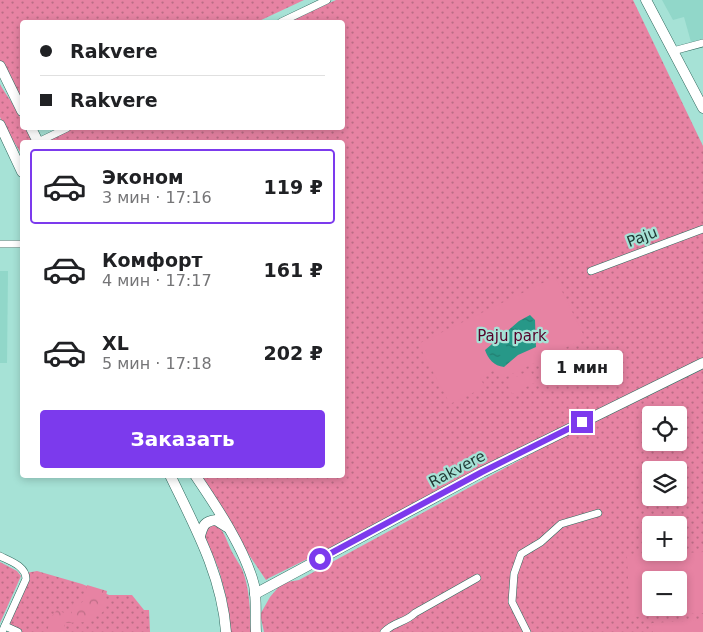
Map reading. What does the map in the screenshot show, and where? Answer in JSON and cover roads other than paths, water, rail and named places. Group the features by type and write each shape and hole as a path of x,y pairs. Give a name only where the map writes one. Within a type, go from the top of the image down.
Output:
{"main road":[{"path":"646,0 703,108"},
{"path":"0,67 20,107"},
{"path":"0,125 20,167"},
{"name":"Rakvere","path":"255,594 482,472 703,363"},
{"path":"171,478 200,536 222,596 226,632"},
{"path":"197,478 221,513 246,564 255,594 256,632"},
{"path":"200,536 202,526 207,521 216,520 229,528"}],"street":[{"path":"285,20 327,0"},
{"path":"673,51 703,43"},
{"path":"42,140 63,130"},
{"name":"Paju","path":"591,271 703,229"},
{"path":"0,244 20,244"},
{"path":"528,632 512,602 514,574 521,554 541,542 561,524 598,513"},
{"path":"0,556 22,568 26,573 26,579 4,629 18,632"},
{"path":"384,632 391,625 409,619 415,613 477,578"}],"water":[{"path":"530,315 535,320 536,347 518,355 504,367 494,364 485,350 519,321"}],"park label":[{"name":"Paju park","path":"512,336"}]}
